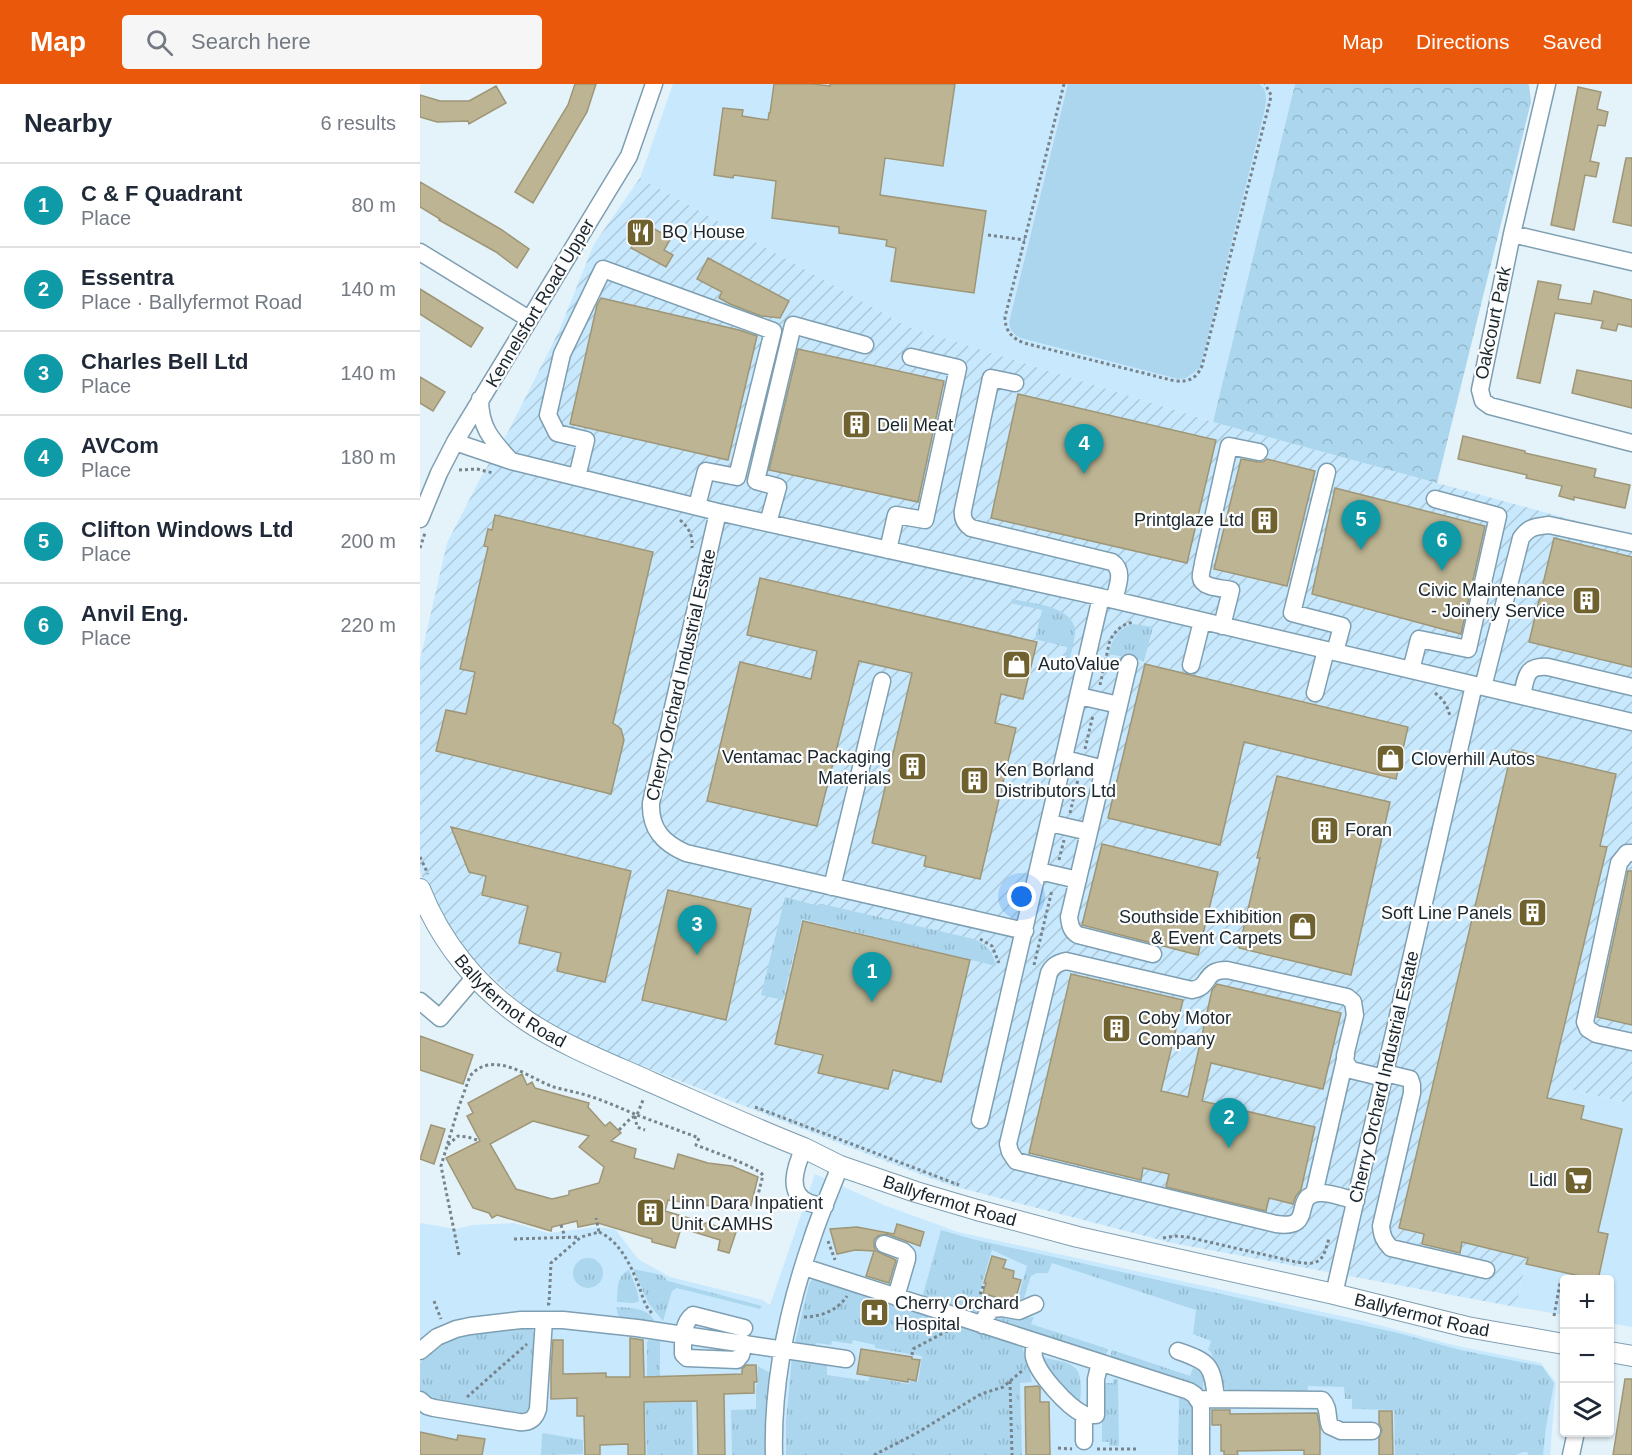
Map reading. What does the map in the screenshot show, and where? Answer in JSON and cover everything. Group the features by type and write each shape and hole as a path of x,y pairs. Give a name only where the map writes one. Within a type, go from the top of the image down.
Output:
{"main road":[{"name":"Ballyfermot Road","path":"420,889 437,926 462,962 495,996 527,1021 584,1053 804,1148 840,1166 966,1207 1078,1237 1334,1294 1467,1327 1560,1343"},
{"path":"420,910 437,926"},
{"path":"1614,1353 1632,1356"}],"street":[{"name":"Kennelsfort Road Upper","path":"423,524 425,504 455,442 629,156 654,84"},
{"name":"Oakcourt Park","path":"1547,84 1479,390 1483,400 1490,406 1632,443"},
{"path":"1512,234 1632,262"},
{"path":"420,252 529,320"},
{"path":"577,477 586,440 557,433 548,415 562,354 603,269 773,331 737,477 706,471 697,506"},
{"path":"768,523 778,487 756,481 793,325 865,345"},
{"path":"888,549 896,515 924,520 958,368 911,357"},
{"path":"980,1120 1079,696 1108,598 1120,572 1118,566 1112,562 971,528 965,524 963,510 991,378 1015,383"},
{"path":"480,399 486,430 511,461"},
{"path":"455,442 511,461 718,512 1108,598 1632,722"},
{"path":"1222,626 1231,590 1205,584 1201,577 1203,563 1229,446 1258,452"},
{"path":"1315,693 1342,626 1292,613 1328,472"},
{"path":"1411,670 1419,639 1468,649 1498,516 1435,499"},
{"name":"Cherry Orchard Industrial Estate","path":"718,512 651,803 655,826 662,838 672,847 686,852 1025,931"},
{"name":"Cherry Orchard Industrial Estate","path":"1334,1294 1384,1075 1478,686 1487,674 1521,538 1527,530 1536,526 1549,525 1632,543"},
{"path":"1191,665 1202,621"},
{"path":"1129,663 1069,917 1071,928 1078,935 1153,954"},
{"path":"1522,696 1529,671 1540,666 1632,687"},
{"path":"832,887 882,681"},
{"path":"1079,696 1119,705"},
{"path":"1065,759 1104,769"},
{"path":"1050,823 1089,832"},
{"path":"1632,853 1627,853 1619,863 1585,1022 1588,1029 1596,1034 1632,1042"},
{"path":"1039,871 1078,880"},
{"path":"1314,1194 1355,1015 1353,1002 1347,997 1227,970 1213,972 1200,988 1192,990 1066,961 1051,968 1008,1144 1016,1161 1286,1226 1297,1223 1303,1204 1308,1197 1314,1194 1323,1193 1356,1201"},
{"path":"420,1001 440,1018 475,977"},
{"path":"1346,1055 1346,1063 1351,1070 1410,1079 1412,1093 1381,1226 1385,1242 1391,1248 1486,1270"},
{"path":"804,1148 795,1172 796,1190 806,1201 825,1206"},
{"path":"774,1455 782,1348 812,1238 840,1166"},
{"path":"884,1244 903,1251 907,1255 896,1297"},
{"path":"804,1268 1189,1391 1201,1405 1201,1455"},
{"path":"982,1325 992,1309 1018,1311 1035,1305"},
{"path":"420,1400 427,1406 456,1412 526,1423 532,1420 538,1409 542,1320"},
{"path":"420,1351 437,1337 456,1329 503,1322 542,1320 597,1323 683,1335 744,1336 782,1348 846,1359"},
{"path":"1035,1343 1033,1353 1044,1375 1066,1401 1084,1415 1096,1415 1096,1379 1100,1363"},
{"path":"1178,1352 1198,1358 1211,1370 1216,1398"},
{"path":"1197,1399 1322,1400 1328,1409 1330,1426 1334,1429 1372,1431"},
{"path":"1084,1415 1084,1441"},
{"path":"1571,1455 1575,1437"}],"path":[{"path":"1064,84 1005,317 1005,325 1015,339 1024,343 1185,382 1196,376 1202,366 1270,101 1265,84"},
{"path":"988,235 1024,240"},
{"path":"453,475 458,470 469,469 498,475"},
{"path":"677,517 691,532 692,549"},
{"path":"420,548 423,524"},
{"path":"974,937 983,939 992,946 999,962 999,970"},
{"path":"459,1255 441,1166 470,1076 484,1066 513,1068 551,1086 587,1096 699,1138 696,1145 762,1172 758,1195"},
{"path":"619,1130 636,1115 644,1100"},
{"path":"636,1115 637,1127 645,1130"},
{"path":"446,1149 450,1142 458,1136 477,1140"},
{"path":"596,1218 599,1232"},
{"path":"561,1225 565,1238"},
{"path":"514,1239 581,1237 599,1232 610,1238 621,1251 636,1278 648,1310 658,1320 661,1332"},
{"path":"456,1412 456,1406 536,1335 549,1304 551,1263 581,1237"},
{"path":"1554,1316 1560,1283"},
{"path":"434,1301 441,1320 450,1318"},
{"path":"912,1355 914,1349 955,1327"},
{"path":"874,1455 915,1434 981,1394 1003,1387 1024,1369"},
{"path":"1010,1381 1012,1455"}],"shaded area":[{"path":"673,84 1295,84 1213,422 908,327 640,178"},
{"path":"640,178 908,327 1213,422 1632,536 1632,1104 1564,1088 1516,1307 1172,1243 949,1185 596,1048 532,1014 468,954 427,889 420,872 420,660 447,543 481,477 508,432 559,331 594,244"},
{"path":"1564,1088 1632,1104 1632,1327 1614,1324 1614,1275 1560,1275 1560,1314 1516,1307"},
{"name":"Cherry Orchard Hospital","path":"815,1174 884,1205 958,1232 1364,1321 1453,1345 1541,1363 1556,1383 1550,1455 420,1455 420,1223 456,1229 473,1225 514,1223 548,1233 595,1227 615,1229 638,1259 670,1277 763,1300 770,1305"}],"green space":[{"path":"1068,84 1259,84 1264,90 1266,97 1264,113 1200,368 1186,378 1178,379 1021,338 1015,335 1010,328 1010,318"},
{"path":"1295,84 1529,85 1531,102 1437,483 1213,422"},
{"path":"1012,599 1050,607 1067,616 1075,630 1069,663 1065,662 1067,647 1035,639 1042,610 1011,603"},
{"path":"1133,624 1153,627 1144,661 1109,654 1116,635"},
{"path":"785,897 974,939 989,950 996,966 802,919 783,1000 761,995"},
{"path":"941,1230 972,1239 1398,1333 1460,1350 1542,1366 1554,1383 1543,1455 1529,1455 1523,1452 1516,1455 1395,1455 1394,1410 1352,1409 1352,1399 1345,1399 1344,1387 1308,1386 1307,1394 1240,1395 1222,1385 1211,1352 1208,1350 1211,1341 1193,1334 1196,1310 1052,1263 1048,1273 1037,1273 1031,1276 1021,1302 1017,1301 1027,1266 992,1250 979,1294 991,1302 979,1315 922,1298"},
{"path":"588,1258 599,1262 603,1273 599,1284 588,1288 577,1284 573,1273 577,1262"},
{"path":"633,1269 662,1275 668,1281 762,1306 760,1309 677,1288 672,1291 663,1321 649,1304"},
{"path":"629,1270 639,1301 617,1302 620,1279"},
{"path":"812,1280 824,1280 1010,1340 1022,1347 1032,1382 1020,1383 1022,1455 786,1455 786,1421 792,1357 827,1362 827,1375 868,1381 870,1377 909,1384 910,1381 918,1382 922,1356 875,1348 875,1345 853,1340 852,1344 832,1341 831,1345 817,1343 814,1346 795,1343 809,1284"},
{"path":"616,1307 634,1308 645,1312 650,1315 656,1325 621,1318"},
{"path":"995,1316 1016,1319 1034,1317 1031,1324 1108,1349 1105,1357 992,1321"},
{"path":"528,1326 535,1333 533,1402 528,1413 522,1416 440,1404 420,1393 420,1364 429,1349 456,1335"},
{"path":"649,1340 660,1341 660,1376 647,1376 647,1342"},
{"path":"1112,1350 1190,1376 1193,1368 1198,1370 1203,1376 1203,1389 1109,1359"},
{"path":"1040,1357 1070,1364 1075,1368 1080,1380 1080,1404 1044,1369"},
{"path":"758,1366 772,1374 766,1455 732,1455 731,1410 756,1409"},
{"path":"1113,1379 1118,1379 1119,1446 1109,1446 1109,1442 1102,1442 1102,1383 1113,1383"},
{"path":"1182,1395 1188,1398 1194,1407 1195,1455 1178,1455 1179,1397"},
{"path":"692,1402 693,1455 647,1455 645,1403"},
{"path":"543,1433 583,1440 583,1454 541,1455"}],"building":[{"path":"575,84 596,84 587,112 533,203 515,192 568,105"},
{"path":"774,84 830,86 830,84 955,84 943,166 885,158 880,195 986,211 974,293 891,281 896,248 886,246 887,240 839,233 839,227 772,218 776,181 734,175 733,178 714,175 723,108 743,110 742,116 768,120"},
{"path":"496,86 506,103 469,124 468,121 437,122 420,117 420,95 440,101 469,101"},
{"path":"1578,87 1601,92 1597,109 1608,112 1605,126 1598,125 1590,161 1599,163 1596,177 1585,175 1574,230 1551,225"},
{"path":"1626,158 1632,158 1632,226 1613,222"},
{"path":"420,182 502,230 529,249 517,268 496,252 420,207"},
{"path":"645,224 671,238 664,250 673,255 666,267 631,248"},
{"path":"708,258 789,301 780,318 761,316 719,298 722,292 697,279"},
{"path":"1538,281 1561,285 1558,299 1591,304 1594,291 1632,300 1632,327 1618,324 1616,331 1601,328 1603,321 1555,313 1540,383 1517,378"},
{"path":"420,289 483,328 471,347 420,314"},
{"path":"601,298 757,336 728,460 570,424 597,305"},
{"name":"Deli Meat","path":"798,349 944,381 918,502 769,470"},
{"path":"1577,370 1632,381 1632,408 1572,393"},
{"path":"420,377 445,392 433,411 420,403"},
{"path":"1018,394 1216,440 1187,563 991,518"},
{"path":"1463,436 1596,469 1594,477 1630,485 1625,508 1559,496 1562,486 1526,478 1527,475 1458,459"},
{"name":"Printglaze Ltd","path":"1241,459 1263,462 1267,459 1315,471 1287,586 1214,569"},
{"path":"1335,488 1485,526 1461,634 1312,594"},
{"path":"495,515 653,552 613,723 621,729 624,740 611,794 436,751 446,710 466,714 475,672 460,669 488,547 484,546 488,529 492,530"},
{"name":"Civic Maintenance - Joinery Service","path":"1554,538 1632,557 1632,667 1529,642"},
{"path":"760,578 1037,642 1023,699 1001,694 995,723 1016,728 980,879 924,866 926,856 872,843 912,673 859,661 817,826 707,801 740,662 811,679 817,651 747,635"},
{"path":"1145,664 1408,727 1396,779 1244,742 1220,845 1108,818"},
{"path":"1512,750 1616,774 1600,846 1607,847 1547,1098 1584,1106 1581,1119 1622,1129 1598,1232 1608,1234 1599,1275 1576,1275 1526,1264 1528,1258 1462,1242 1460,1253 1422,1244 1424,1234 1399,1228"},
{"path":"1277,776 1390,802 1351,975 1239,948 1260,858 1257,858"},
{"path":"451,827 631,871 605,982 557,971 561,953 519,943 528,906 482,895 486,876 469,872"},
{"path":"1102,844 1218,872 1198,955 1082,925"},
{"path":"1628,871 1632,871 1632,1025 1597,1017"},
{"path":"668,890 751,909 726,1020 642,1000"},
{"path":"803,921 970,960 941,1082 893,1070 888,1089 818,1073 823,1055 775,1044"},
{"path":"1071,974 1183,1000 1161,1091 1188,1097 1212,990 1217,984 1341,1013 1323,1089 1211,1063 1202,1101 1315,1127 1301,1190 1293,1204 1269,1198 1266,1211 1166,1187 1169,1174 1143,1168 1141,1180 1029,1153"},
{"path":"420,1036 473,1055 463,1084 420,1070"},
{"path":"522,1074 527,1085 532,1082 535,1088 589,1103 588,1107 605,1126 610,1122 621,1133 611,1141 636,1149 634,1158 674,1169 678,1154 708,1163 732,1166 758,1177 750,1209 739,1205 739,1210 668,1200 665,1211 736,1232 729,1253 718,1250 720,1240 681,1228 675,1248 598,1223 578,1227 577,1221 552,1227 551,1231 497,1215 492,1218 489,1213 473,1208 446,1158 480,1141 467,1116 473,1113 468,1103","holes":["533,1121 589,1136 579,1147 604,1167 599,1183 569,1191 569,1195 552,1199 516,1189 490,1144"]},
{"path":"431,1125 445,1129 434,1164 420,1159"},
{"path":"897,1224 924,1232 920,1246 887,1234 878,1236 874,1240 876,1251 896,1260 889,1283 866,1276 874,1251 855,1250 837,1254 830,1229 857,1227 894,1234"},
{"path":"992,1256 1006,1260 1003,1268 1014,1271 1013,1278 1021,1280 1015,1300 983,1293"},
{"path":"630,1338 643,1340 644,1377 742,1374 742,1369 746,1365 756,1365 757,1382 754,1382 754,1393 724,1394 725,1455 698,1455 697,1401 644,1402 645,1455 628,1455 628,1444 600,1445 600,1455 585,1455 584,1416 577,1416 577,1398 551,1399 553,1340 563,1340 563,1374 606,1373 606,1377 630,1377"},
{"path":"861,1349 920,1360 916,1381 908,1379 908,1382 857,1374"},
{"path":"1625,1379 1632,1379 1632,1455 1613,1455"},
{"path":"1038,1386 1040,1402 1049,1402 1050,1455 1026,1455 1025,1387"},
{"path":"1212,1410 1230,1410 1230,1414 1317,1413 1320,1428 1320,1455 1304,1455 1304,1450 1237,1451 1238,1455 1224,1455 1224,1451 1221,1451 1221,1425 1212,1425"},
{"path":"1379,1411 1392,1411 1393,1455 1379,1455 1379,1438 1382,1430 1379,1423"},
{"path":"420,1432 457,1440 458,1435 485,1439 482,1455 420,1455"}],"place":[{"name":"BQ House","path":"641,232"},
{"name":"Deli Meat","path":"856,425"},
{"name":"AVCom","path":"1084,474"},
{"name":"Printglaze Ltd","path":"1265,520"},
{"name":"Clifton Windows Ltd","path":"1361,550"},
{"name":"Anvil Eng.","path":"1442,571"},
{"name":"Civic Maintenance - Joinery Service","path":"1586,600"},
{"name":"AutoValue","path":"1017,664"},
{"name":"Cloverhill Autos","path":"1390,759"},
{"name":"Ventamac Packaging Materials","path":"912,767"},
{"name":"Ken Borland Distributors Ltd","path":"974,780"},
{"name":"Foran","path":"1324,830"},
{"name":"Soft Line Panels","path":"1533,913"},
{"name":"Southside Exhibition & Event Carpets","path":"1303,927"},
{"name":"Charles Bell Ltd","path":"697,955"},
{"name":"C & F Quadrant","path":"872,1002"},
{"name":"Coby Motor Company","path":"1117,1028"},
{"name":"Essentra","path":"1229,1148"},
{"name":"Lidl","path":"1578,1180"},
{"name":"Linn Dara Inpatient Unit CAMHS","path":"650,1213"},
{"name":"Cherry Orchard Hospital","path":"874,1313"}]}
